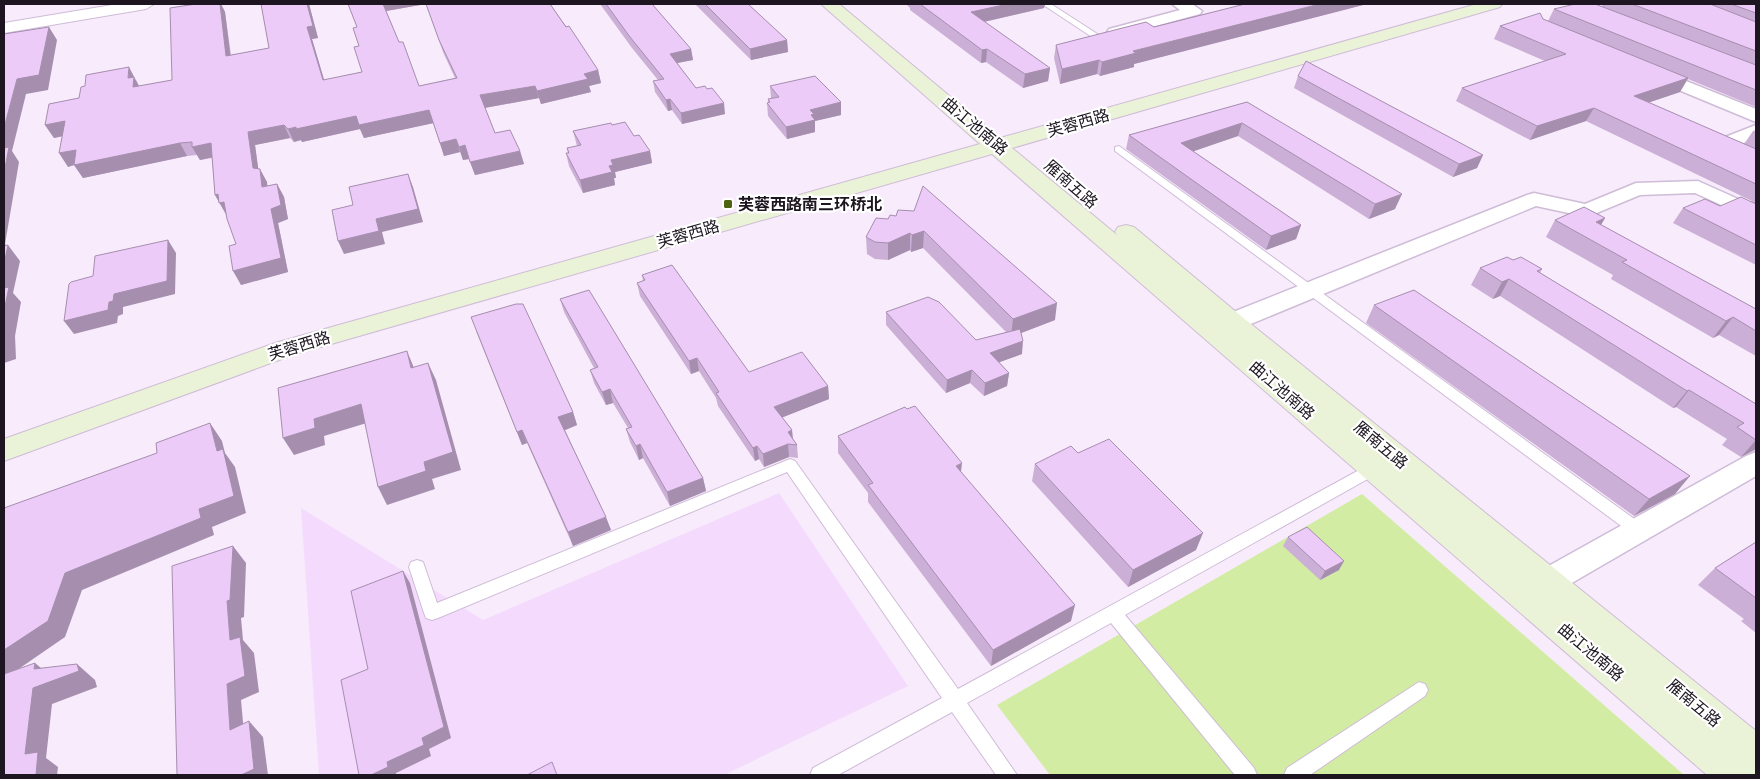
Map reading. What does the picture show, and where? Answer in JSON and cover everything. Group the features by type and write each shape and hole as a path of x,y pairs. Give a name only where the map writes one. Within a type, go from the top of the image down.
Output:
{"main road":[{"name":"曲江池南路","path":"829,4 1003,137 1385,463 1736,775"},
{"name":"曲江池南路","path":"846,4 980,109"},
{"name":"芙蓉西路","path":"4,450 284,349 1003,137 1464,4"},
{"name":"芙蓉西路","path":"4,437 285,338 1003,137 1494,4"},
{"name":"雁南五路","path":"1003,137 1232,322 1385,463 1547,582 1756,755"}],"street":[{"path":"4,23 117,4"},
{"path":"4,28 146,4"},
{"path":"1098,37 1194,11 1180,4"},
{"path":"1632,64 1756,116"},
{"path":"1756,131 1722,145 1756,160"},
{"path":"1232,322 1534,199 1587,211 1636,189 1698,187 1756,215"},
{"path":"1547,582 1756,463"}],"lane":[{"path":"1046,4 1098,37"},
{"path":"1119,149 1638,530"},
{"path":"820,775 1385,463"},
{"path":"417,567 432,613 790,465 1007,775"},
{"path":"1113,613 1247,775"},
{"path":"1294,775 1419,690"}],"shaded area":[{"path":"779,493 908,686 724,775 319,775 301,508 483,620"}],"green space":[{"path":"1362,494 1684,775 1050,775 997,705"}],"building":[{"path":"196,4 220,4 226,56 269,48 261,4 307,4 313,26 307,27 323,80 362,72 354,47 359,46 353,28 357,27 348,4 383,4 399,42 403,42 419,86 457,78 439,40 426,4 550,4 566,27 569,26 598,70 584,74 588,79 537,91 535,86 480,95 495,133 510,130 520,151 470,162 465,145 459,147 456,139 440,143 429,110 359,125 356,116 296,129 296,127 288,129 284,125 248,132 253,168 260,169 262,187 277,184 281,205 271,209 281,258 233,271 229,246 236,244 227,219 224,202 219,203 218,194 215,195 211,143 192,147 192,142 180,143 74,165 76,150 59,153 65,121 45,125 49,104 79,98 81,87 85,86 86,75 129,67 128,78 134,77 133,87 172,80 170,8"},
{"path":"606,4 652,4 691,49 670,54 696,88 705,86 707,89 712,88 724,103 681,113 670,99 666,100 653,81 664,79"},
{"path":"705,4 748,4 787,40 750,49"},
{"path":"920,4 1008,4 971,12 1050,68 1025,74 987,49 982,50"},
{"path":"1245,4 1320,4 1133,51 1136,53 1102,62 1099,60 1062,69 1056,45 1146,22 1154,27"},
{"path":"1575,4 1595,4 1756,65 1756,90 1554,9"},
{"path":"1632,4 1710,4 1756,22 1756,51"},
{"path":"1731,4 1756,4 1756,13"},
{"path":"1540,13 1543,19 1688,78 1634,96 1756,149 1756,184 1594,108 1537,126 1462,88 1566,54 1500,26"},
{"path":"49,27 39,75 17,79 4,128 4,34"},
{"path":"1306,61 1483,155 1459,164 1298,76"},
{"path":"815,76 841,102 810,110 814,114 811,115 815,120 786,127 767,103 770,102 768,99 779,97 770,86"},
{"path":"1247,102 1402,194 1375,204 1242,123 1181,143 1301,225 1271,236 1129,135"},
{"path":"625,122 634,136 639,135 650,151 611,160 613,165 609,166 612,172 580,180 566,153 569,153 567,148 581,145 573,131"},
{"path":"9,147 4,173 4,148"},
{"path":"408,174 418,209 376,219 379,231 338,241 332,210 353,205 349,187"},
{"path":"923,186 1057,303 1013,319 924,231 912,235 910,233 888,243 875,242 866,237 876,218 888,219 890,215 896,216 898,210 914,211"},
{"path":"1741,197 1756,204 1756,245 1683,208 1705,199 1720,206"},
{"path":"1584,207 1605,218 1596,222 1756,309 1756,331 1733,317 1726,321 1622,262 1627,260 1555,220"},
{"path":"168,240 167,281 114,294 113,301 109,302 108,310 64,321 69,284 93,276 95,256"},
{"path":"8,245 4,264 4,246"},
{"path":"1507,257 1513,260 1521,257 1542,269 1537,271 1756,404 1756,440 1737,427 1744,423 1689,390 1687,391 1509,279 1502,282 1480,268"},
{"path":"672,265 749,372 802,352 828,386 774,407 792,430 788,432 797,445 788,444 763,454 757,446 753,448 716,393 719,392 697,358 689,361 637,283 645,280 642,275"},
{"path":"9,287 4,311 4,288"},
{"path":"589,290 703,478 667,492 640,444 636,446 626,429 632,427 610,389 602,392 590,370 598,367 560,299"},
{"path":"1414,290 1690,476 1649,499 1374,305"},
{"path":"928,297 939,302 976,340 1020,329 1023,341 990,353 1009,373 985,383 972,370 947,380 886,312"},
{"path":"516,304 523,304 573,412 558,417 606,517 568,532 522,430 517,432 471,317"},
{"path":"407,351 411,368 428,363 453,452 424,462 426,471 378,487 361,404 314,419 315,428 283,438 278,388"},
{"path":"915,406 962,463 956,466 1075,605 993,650 868,485 873,483 838,436 905,407 907,409"},
{"path":"210,423 217,451 223,449 234,496 199,509 201,518 65,573 48,621 4,650 4,508 157,453 156,443"},
{"path":"1109,439 1203,533 1133,570 1035,464 1071,446 1078,453"},
{"path":"1307,527 1344,561 1325,571 1288,537"},
{"path":"1756,542 1756,598 1715,568"},
{"path":"233,546 230,600 227,601 230,640 240,637 245,676 227,684 230,730 249,721 254,769 241,775 177,775 172,566"},
{"path":"403,571 444,727 422,738 424,745 387,762 388,767 371,775 359,775 341,680 368,669 351,591"},
{"path":"35,663 34,669 77,664 79,671 33,688 25,754 38,752 36,775 4,775 4,674"},
{"path":"552,762 557,775 527,775"}],"place":[{"name":"芙蓉西路南三环桥北","path":"728,204"}]}
